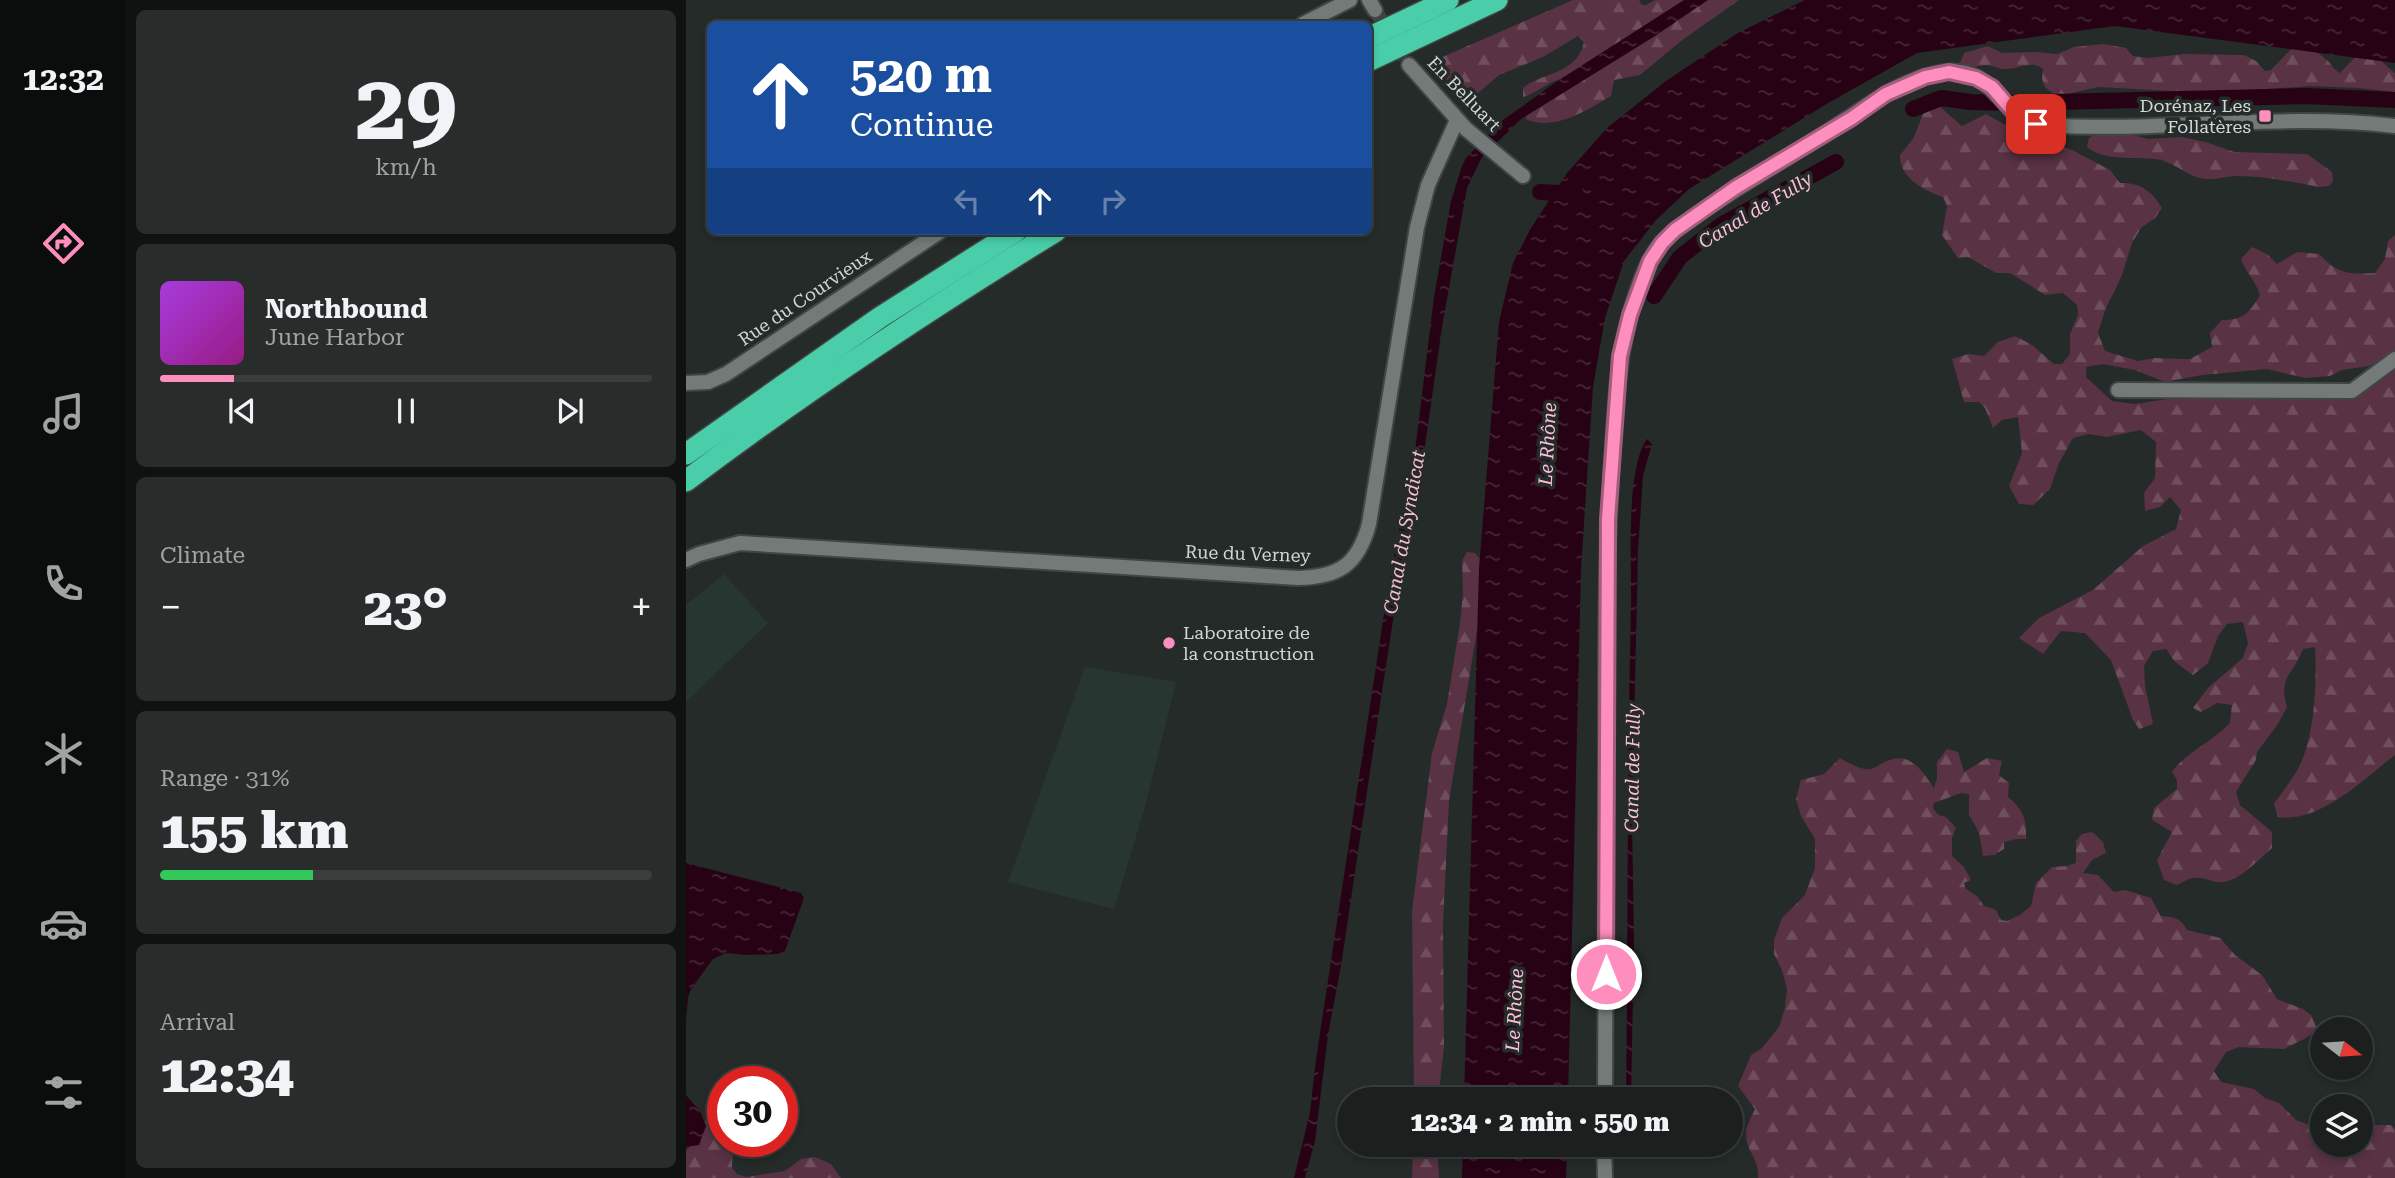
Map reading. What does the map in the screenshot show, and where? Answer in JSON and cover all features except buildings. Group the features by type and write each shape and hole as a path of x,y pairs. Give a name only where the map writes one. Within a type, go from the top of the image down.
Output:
{"highway":[{"path":"1372,36 1448,0"},
{"path":"1372,59 1497,0"},
{"path":"686,454 879,318 1010,235"},
{"path":"686,481 882,341 1050,235"},
{"path":"686,489 740,440"}],"street":[{"path":"1309,21 1350,0"},
{"name":"En Belluart","path":"1409,65 1470,133 1523,176"},
{"path":"1605,1087 1608,519 1617,374 1622,342 1637,291 1655,252 1675,230 1735,188 1886,94 1925,77 1949,72 1967,74 1992,87 2017,116 2046,125 2153,126 2310,122 2395,127"},
{"name":"Rue du Verney","path":"686,560 740,543 1298,578 1322,576 1347,565 1363,544 1369,524 1422,206 1440,154 1457,120"},
{"name":"Rue du Courvieux","path":"686,383 708,382 726,374 935,235"},
{"path":"2118,390 2352,391 2395,359"},
{"path":"1604,1157 1605,1178"}],"shaded area":[{"path":"724,574 768,623 686,702 686,605"},
{"path":"1085,667 1176,682 1145,807 1114,909 1008,882"}],"green space":[{"path":"1573,0 1639,0 1642,5 1646,5 1655,0 1739,0 1681,41 1640,75 1614,80 1611,96 1581,113 1559,121 1536,122 1526,119 1526,114 1563,92 1567,86 1565,78 1523,97 1523,88 1574,61 1584,42 1578,36 1543,57 1499,75 1478,93 1449,91 1435,77 1434,68 1440,58"},
{"path":"2103,44 2126,48 2133,56 2148,58 2184,54 2244,55 2256,61 2265,71 2271,70 2296,44 2320,55 2340,73 2357,55 2375,56 2395,73 2395,92 2310,86 2208,93 2098,87 2064,95 2052,93 2045,87 2043,69 2038,66 2004,69 1987,65 1970,67 1960,63 1964,53 1988,46 2002,53 2057,54 2074,47"},
{"path":"1940,107 1962,126 1986,114 2014,130 2072,150 2110,170 2120,183 2134,184 2150,192 2158,202 2162,208 2155,218 2141,228 2132,243 2098,333 2105,351 2138,361 2155,358 2190,359 2212,347 2210,333 2222,320 2236,319 2249,311 2260,295 2241,259 2252,247 2267,254 2277,264 2297,252 2319,254 2338,270 2375,273 2385,259 2388,241 2395,235 2395,353 2369,366 2342,370 2330,376 2305,378 2267,369 2202,375 2165,382 2135,370 2103,364 2086,367 2086,377 2112,401 2135,404 2284,387 2373,383 2395,366 2395,755 2356,787 2325,807 2309,814 2278,817 2274,804 2299,767 2312,724 2316,676 2315,647 2303,649 2285,682 2287,707 2257,752 2256,760 2236,792 2240,805 2272,832 2272,848 2231,880 2217,882 2195,878 2177,885 2164,880 2157,860 2172,832 2152,820 2154,808 2177,789 2177,780 2172,772 2177,765 2230,723 2232,705 2217,703 2201,712 2193,708 2208,688 2243,658 2248,643 2243,622 2227,624 2218,636 2208,663 2193,675 2175,662 2166,649 2153,651 2144,666 2153,724 2139,729 2133,720 2111,660 2085,633 2061,631 2043,654 2019,638 2039,618 2093,590 2143,546 2176,529 2181,510 2170,497 2160,507 2145,511 2144,493 2155,478 2156,442 2141,430 2107,437 2089,434 2073,438 2059,463 2050,489 2033,505 2019,504 2009,486 2022,453 2018,417 2002,420 1993,428 1985,408 1979,402 1964,402 1952,359 1968,354 1984,356 1998,342 2015,336 2032,345 2054,364 2062,364 2070,354 2070,334 2078,315 2077,305 2063,293 2045,295 2010,273 1996,273 1968,257 1958,258 1942,235 1947,206 1943,197 1914,182 1904,170 1900,155 1913,139 1924,112"},
{"path":"2117,131 2148,139 2181,137 2234,152 2307,154 2332,172 2333,181 2329,186 2319,187 2248,176 2205,179 2162,160 2120,158 2087,147 2089,138 2097,133"},
{"path":"1467,552 1475,553 1485,565 1486,575 1449,801 1443,924 1444,1047 1439,1087 1414,1087 1412,911 1432,753 1447,704 1460,623 1462,561"},
{"path":"1947,749 1958,752 1964,772 1987,758 2002,761 1999,775 2009,783 2008,797 2023,815 2026,839 2004,842 2004,849 1994,855 1983,856 1979,833 1969,814 1969,794 1961,793 1934,803 1933,808 1938,815 1946,817 1956,828 1952,838 1952,856 1964,867 1971,880 1964,883 1966,889 1977,896 1984,906 1996,910 2001,920 2007,921 2020,915 2031,906 2036,883 2052,867 2076,863 2076,841 2082,834 2092,832 2103,842 2106,853 2092,860 2083,873 2098,875 2114,892 2125,890 2151,898 2161,916 2177,919 2187,930 2220,938 2235,955 2262,975 2277,999 2311,1015 2310,1035 2284,1049 2239,1047 2226,1052 2214,1071 2221,1082 2254,1089 2265,1098 2279,1103 2296,1120 2310,1125 2310,1157 2373,1157 2373,1125 2391,1125 2395,1129 2395,1178 1758,1178 1757,1165 1746,1135 1755,1109 1743,1093 1743,1087 1738,1086 1751,1055 1762,1048 1779,1027 1787,989 1774,954 1774,940 1782,918 1805,895 1815,868 1815,839 1801,816 1796,799 1801,780 1824,774 1840,758 1867,769 1899,758 1918,767 1934,788 1937,762"},
{"path":"707,1118 707,1157 732,1157 732,1168 737,1174 746,1177 785,1171 801,1159 815,1157 831,1164 841,1178 686,1178 686,1151"},
{"path":"1413,1157 1438,1157 1439,1178 1412,1178"}],"water":[{"name":"Canal du Syndicat","path":"1684,0 1708,0 1521,119 1482,157 1467,188 1442,327 1416,509 1397,595 1341,966 1328,1035 1315,1141 1305,1178 1294,1178 1310,1112 1384,614 1412,475 1434,297 1451,201 1462,166 1466,158 1503,120 1556,82"},
{"name":"Le Rhône","path":"1805,0 2395,0 2395,63 2115,26 1917,53 1830,102 1689,189 1656,220 1624,261 1605,318 1593,387 1581,569 1568,1087 1464,1087 1479,568 1499,322 1513,263 1531,228 1567,173 1607,128 1666,81 1736,34"},
{"name":"Canal de Fully","path":"1647,439 1652,444 1643,476 1638,551 1632,818 1634,944 1631,1087 1626,1087 1631,519 1635,472"},
{"path":"686,863 801,893 804,898 785,951 778,954 726,953 713,959 691,989 686,1021"},
{"path":"686,1095 700,1111 706,1126 699,1145 686,1147"},
{"path":"1463,1157 1567,1157 1566,1178 1462,1178"}],"waterway":[{"name":"Canal de Fully","path":"1913,109 1941,98 2016,103 2306,96 2395,100"},
{"name":"Canal de Fully","path":"1654,296 1680,257 1721,225 1836,162"},
{"path":"1540,192 1576,194"}],"tunnel":[{"path":"1375,10 1409,65"}],"place":[{"name":"Dorénaz, Les Follatères","path":"2265,116"},
{"name":"Laboratoire de la construction","path":"1169,643"}],"route":[{"path":"1606,974 1608,519 1617,374 1622,342 1637,291 1650,261 1675,230 1735,188 1852,118 1886,94 1925,77 1949,72 1967,74 1992,87 2017,116 2036,124"}]}
